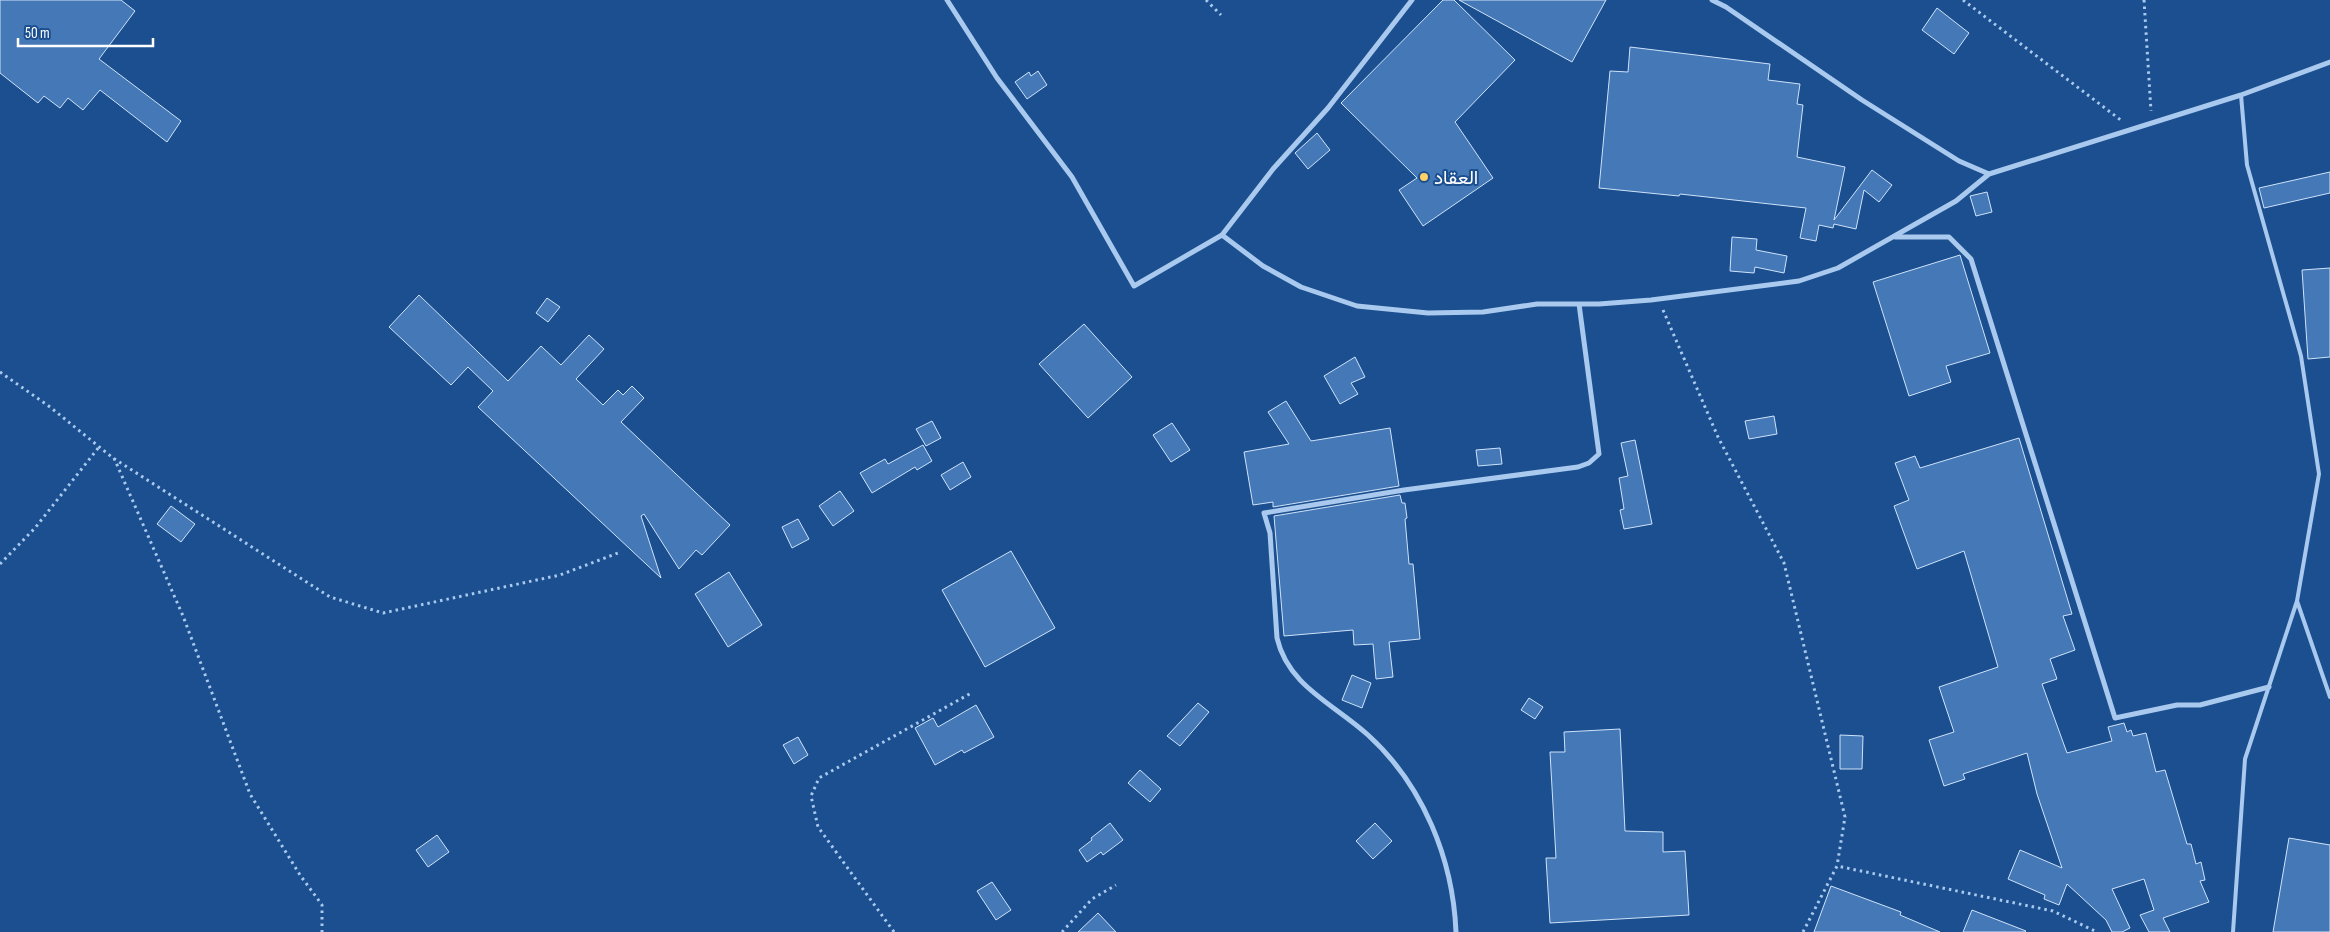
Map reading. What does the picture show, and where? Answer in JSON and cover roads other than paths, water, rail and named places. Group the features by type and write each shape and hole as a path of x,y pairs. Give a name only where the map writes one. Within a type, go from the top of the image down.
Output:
{"street":[{"path":"947,0 997,78 1072,177 1134,286 1222,235 1273,169 1328,108 1412,0"},
{"path":"1712,0 1726,7 1878,110 1959,160 1989,174"},
{"path":"1222,235 1263,266 1301,287 1357,306 1428,312 1483,312 1537,304 1579,304 1658,299 1800,281 1838,268 1956,202 1989,174 2241,95 2330,62"},
{"path":"1892,238 1949,237 1971,259 2115,718 2176,705 2200,705 2269,687"},
{"path":"1456,932 1455,905 1442,855 1418,797 1404,774 1368,736 1312,691 1290,670 1281,654 1277,638 1270,532 1264,513 1404,490 1578,467 1589,463 1599,454 1579,304"}],"lane":[{"path":"2233,932 2245,759 2297,600 2319,474 2301,356 2247,165 2241,95"},
{"path":"2297,600 2330,697"}],"place":[{"name":"العقاد","path":"1424,177"}]}
